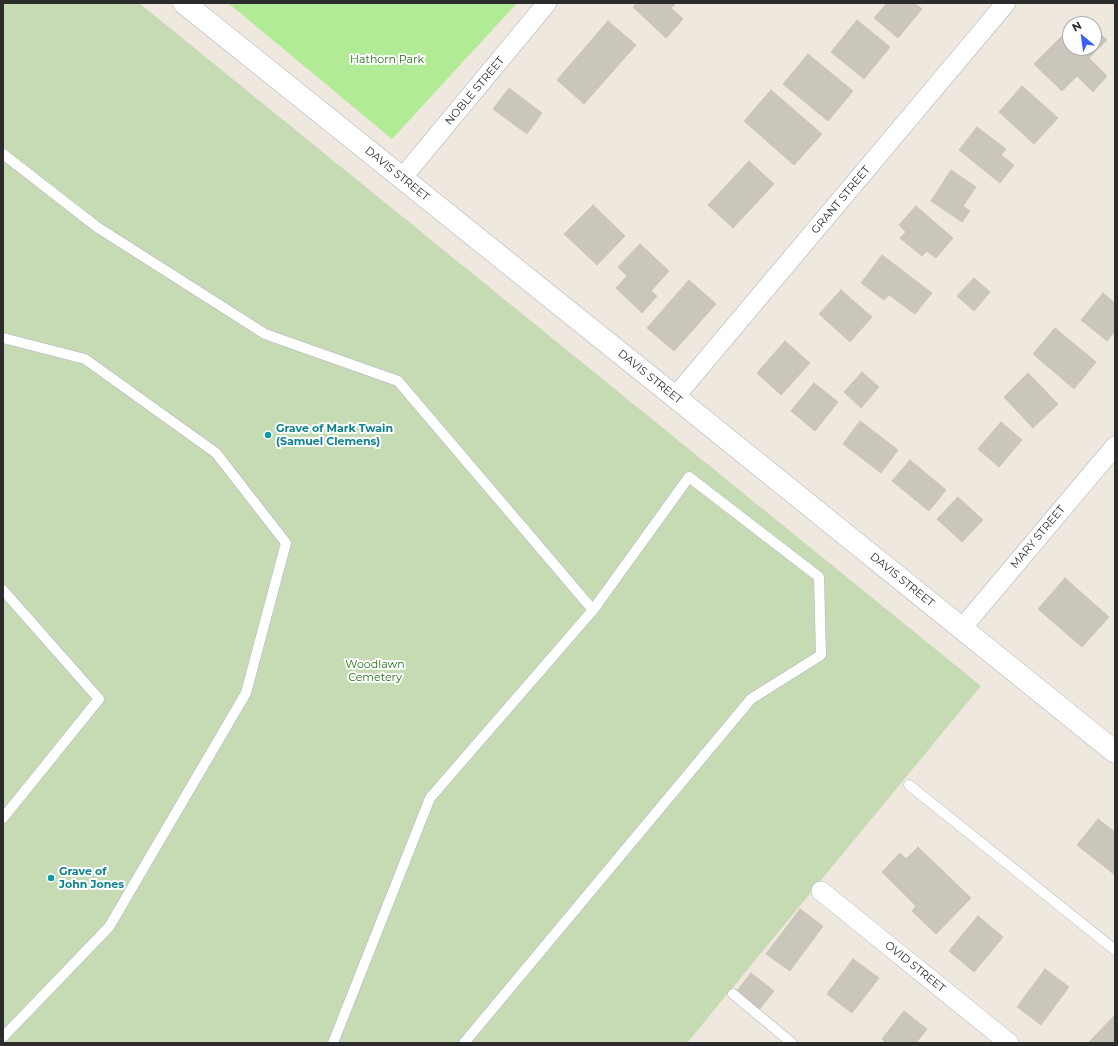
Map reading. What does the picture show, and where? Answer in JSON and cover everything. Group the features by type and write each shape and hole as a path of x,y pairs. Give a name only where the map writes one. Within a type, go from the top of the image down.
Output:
{"street":[{"name":"DAVIS STREET","path":"184,3 676,397 1115,752"},
{"name":"NOBLE STREET","path":"402,178 547,3"},
{"name":"GRANT STREET","path":"676,397 1006,3"},
{"name":"MARY STREET","path":"962,628 1115,446"},
{"name":"OVID STREET","path":"821,891 1009,1043"}],"lane":[{"path":"3,154 97,228 265,334 398,381 593,610"},
{"path":"3,338 85,359 216,453 286,543 246,693 109,927 3,1037"},
{"path":"333,1043 430,798 593,610 689,477 819,577 821,655 751,699 464,1043"},
{"path":"3,590 99,699 3,818"},
{"path":"909,785 1115,950"},
{"path":"733,994 792,1043"}],"green space":[{"name":"Woodlawn Cemetery","path":"3,3 139,3 981,686 687,1043 3,1043"},
{"name":"Hathorn Park","path":"228,3 517,3 392,139"}],"building":[{"path":"637,3 676,3 671,8 683,19 666,38 633,7"},
{"path":"887,3 914,3 922,9 898,38 874,18"},
{"path":"857,20 890,47 864,79 831,52"},
{"path":"608,21 636,45 584,104 557,80"},
{"path":"1102,35 1107,40 1102,45"},
{"path":"1062,36 1062,56 1091,56 1089,58 1107,76 1093,92 1077,76 1062,91 1034,64"},
{"path":"808,54 853,91 828,121 783,84"},
{"path":"1022,86 1058,118 1034,144 999,112"},
{"path":"509,88 542,113 527,134 493,109"},
{"path":"771,90 822,134 794,165 744,121"},
{"path":"977,127 1006,149 1001,155 1014,165 1000,183 959,150"},
{"path":"749,161 774,184 733,228 708,205"},
{"path":"951,170 976,187 963,206 970,211 962,222 931,201"},
{"path":"593,205 625,236 597,265 564,234"},
{"path":"916,206 953,238 936,258 927,251 922,256 900,238 906,232 899,225"},
{"path":"640,244 669,271 651,291 657,296 642,313 616,288 627,276 618,267"},
{"path":"882,255 932,293 915,314 889,295 884,300 861,283"},
{"path":"974,278 990,292 974,311 957,296"},
{"path":"689,280 716,304 674,351 647,328"},
{"path":"841,290 872,317 850,342 819,314"},
{"path":"1103,293 1115,303 1115,331 1107,341 1081,320"},
{"path":"1055,328 1096,362 1074,389 1033,354"},
{"path":"785,341 810,363 781,395 757,373"},
{"path":"862,372 879,387 861,408 844,392"},
{"path":"1028,373 1058,404 1033,428 1004,397"},
{"path":"814,383 838,402 815,431 791,411"},
{"path":"860,421 898,450 881,473 843,444"},
{"path":"1001,422 1022,440 999,467 978,449"},
{"path":"910,460 946,490 929,511 892,481"},
{"path":"958,497 983,520 962,542 937,519"},
{"path":"1065,578 1109,617 1082,647 1038,609"},
{"path":"1098,819 1115,832 1115,875 1077,845"},
{"path":"918,847 971,898 936,934 912,911 916,906 882,872 900,853 906,859"},
{"path":"800,909 823,926 790,971 766,954"},
{"path":"978,916 1003,937 974,972 949,951"},
{"path":"853,959 879,978 852,1013 827,994"},
{"path":"1045,969 1069,987 1041,1025 1017,1007"},
{"path":"751,973 774,991 759,1010 736,992"},
{"path":"904,1011 927,1029 916,1043 886,1043 882,1039"},
{"path":"1115,1015 1115,1043 1088,1043"}],"place":[{"name":"Grave of Mark Twain (Samuel Clemens)","path":"268,435"},
{"name":"Grave of John Jones","path":"51,878"}]}
